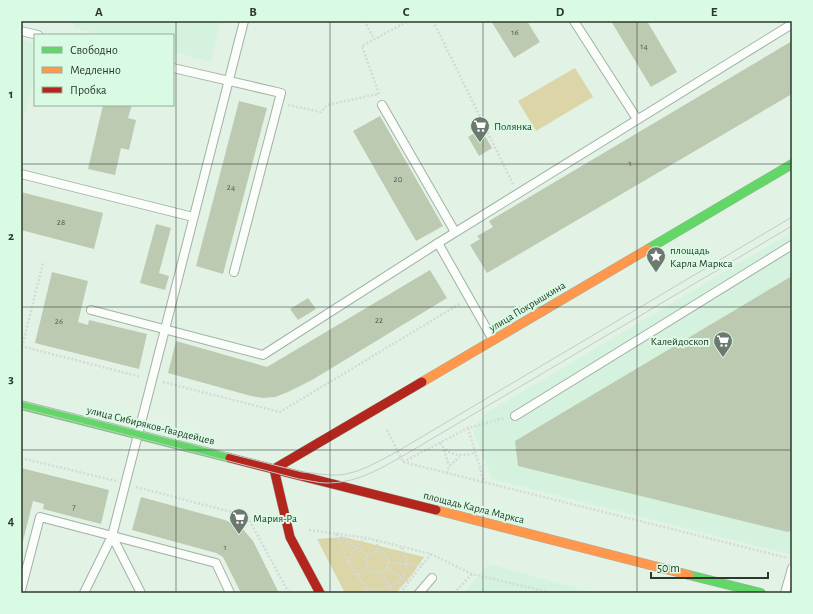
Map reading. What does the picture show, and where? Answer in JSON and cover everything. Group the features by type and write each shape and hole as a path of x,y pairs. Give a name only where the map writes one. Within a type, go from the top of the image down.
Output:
{"main road":[{"name":"улица Покрышкина","path":"274,469 375,408 792,164"},
{"name":"улица Сибиряков-Гвардейцев","path":"21,405 274,469"},
{"path":"274,469 290,537 320,593"},
{"name":"площадь Карла Маркса","path":"274,469 761,593"}],"lane":[{"path":"84,593 112,536 244,21"},
{"path":"574,21 637,119"},
{"path":"90,310 263,355 455,232 792,24"},
{"path":"21,31 34,34"},
{"path":"174,68 281,93 234,272"},
{"path":"382,105 455,232"},
{"path":"21,174 193,217"},
{"path":"438,243 493,340"},
{"path":"515,416 792,246"},
{"path":"21,590 40,517 216,563 230,593"},
{"path":"112,536 141,593"},
{"path":"785,593 792,568"},
{"path":"419,593 432,578"}],"path":[{"path":"364,21 374,38"},
{"path":"382,105 362,46 374,38 408,21"},
{"path":"433,21 518,193"},
{"path":"278,102 321,112 327,105 379,93"},
{"path":"43,263 22,347 280,412 470,298"},
{"path":"403,462 468,428 515,416"},
{"path":"468,428 485,482"},
{"path":"387,430 403,462 792,559"},
{"path":"439,443 444,450 449,466"},
{"path":"444,450 460,456 476,453"},
{"path":"447,473 449,466 460,456"},
{"path":"21,458 247,516 289,593"},
{"path":"309,530 367,538 401,546 431,554 472,574 552,593"},
{"path":"336,533 368,556"},
{"path":"336,533 349,563 370,593"},
{"path":"349,563 351,554 360,542 367,538"},
{"path":"377,540 378,551"},
{"path":"367,589 379,590 396,584 402,579 407,564 406,554 401,546"},
{"path":"378,551 385,554 388,562 386,568 381,572 376,573 368,568 366,562 368,556 372,552 378,551"},
{"path":"400,593 431,554"},
{"path":"388,562 422,566"},
{"path":"358,575 368,568"},
{"path":"386,568 409,582"},
{"path":"381,572 393,593"},
{"path":"454,593 472,574"},
{"path":"365,593 367,589"}],"shaded area":[{"path":"75,21 221,21 211,62 174,52 174,34 99,34 74,28"},
{"path":"21,39 34,43 34,79 21,128"},
{"path":"575,68 593,97 536,131 518,101"},
{"name":"Калейдоскоп","path":"792,232 792,555 492,479 473,431 485,414"},
{"path":"344,537 424,557 412,575 396,593 345,593 317,539"},
{"path":"489,564 594,593 463,593"}],"building":[{"path":"491,21 527,21 540,42 514,58"},
{"path":"611,21 647,21 677,72 651,87"},
{"path":"792,41 792,94 487,273 470,245 480,239 477,236 493,227 489,221"},
{"path":"239,101 267,108 223,274 196,266"},
{"path":"103,106 132,106 128,118 136,120 129,150 121,148 115,175 88,169"},
{"path":"380,116 443,226 416,241 353,131"},
{"name":"Полянка","path":"481,129 492,148 479,156 468,137"},
{"path":"21,192 103,213 94,249 21,230"},
{"path":"156,224 171,228 159,273 169,276 165,290 140,283"},
{"path":"430,270 447,298 312,380 288,392 275,397 263,398 168,373 176,341 267,367"},
{"path":"52,272 88,281 78,322 88,325 89,320 147,334 139,369 35,343"},
{"name":"Калейдоскоп","path":"792,276 792,530 788,532 518,466 515,441"},
{"path":"308,298 316,309 298,320 290,309"},
{"path":"21,468 109,490 101,524 43,509 44,504 33,501 23,541 21,541"},
{"path":"141,497 225,520 242,528 253,541 279,593 241,593 223,557 216,553 132,530"}],"tram line":[{"path":"21,401 302,472 330,475 346,474 366,467 398,451 792,217"},
{"path":"21,408 299,479 323,483 347,481 365,475 401,457 792,226"}],"traffic: fast":[{"path":"648,249 792,164"},
{"path":"21,405 230,458"},
{"path":"689,575 761,593"}],"traffic: slow":[{"path":"422,382 648,249"},
{"path":"436,510 689,575"}],"traffic: jam":[{"path":"274,469 422,382"},
{"path":"230,458 436,510"},
{"path":"274,469 290,537 320,593"}],"place":[{"name":"Полянка","path":"480,143"},
{"name":"площадь Карла Маркса","path":"656,273"},
{"name":"Калейдоскоп","path":"723,358"},
{"name":"Мария-Ра","path":"239,535"}]}
